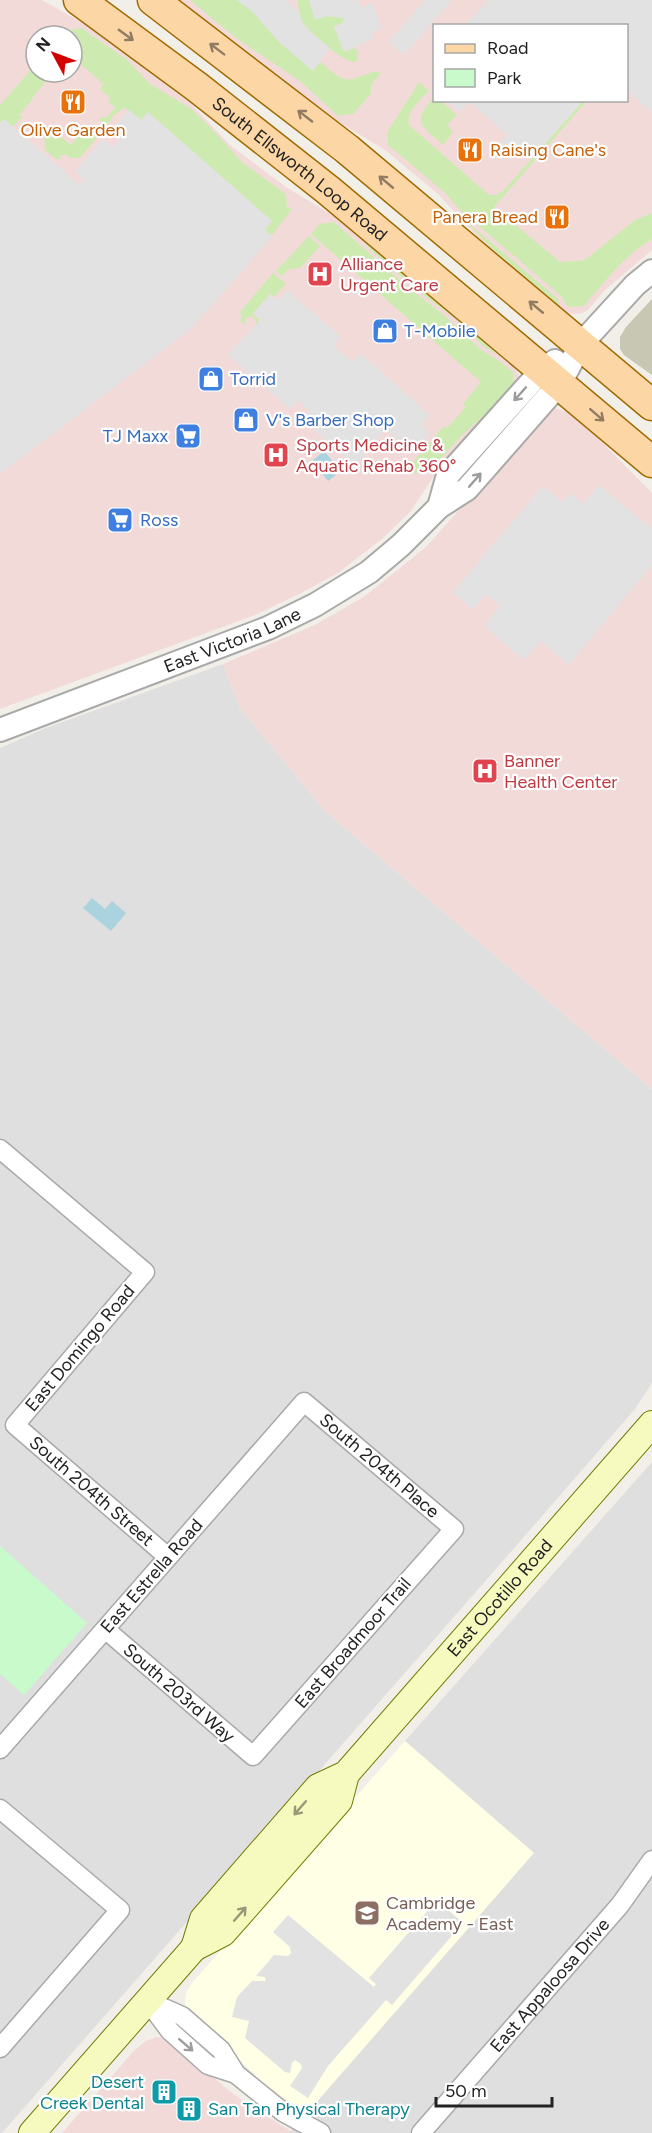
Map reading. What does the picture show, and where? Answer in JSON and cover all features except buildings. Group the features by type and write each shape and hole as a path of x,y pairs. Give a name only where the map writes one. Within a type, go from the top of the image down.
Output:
{"main road":[{"name":"South Ellsworth Loop Road","path":"79,0 196,87 328,190 652,462"},
{"path":"153,0 347,149 652,405"},
{"name":"East Ocotillo Road","path":"32,2133 194,1948 223,1934 339,1801 346,1774 652,1424"}],"street":[{"name":"East Victoria Lane","path":"0,730 268,628 315,605 369,572 401,545 439,507 466,489 552,376 634,285 652,271"},
{"name":"East Domingo Road","path":"0,1149 145,1272 15,1425"},
{"name":"South 204th Place","path":"304,1402 454,1529"},
{"name":"East Estrella Road","path":"0,1749 304,1402"},
{"name":"South 204th Street","path":"15,1425 168,1557"},
{"name":"East Broadmoor Trail","path":"253,1756 454,1529"},
{"name":"South 203rd Way","path":"105,1629 253,1756"},
{"path":"0,1809 120,1910 0,2048"},
{"name":"East Appaloosa Drive","path":"422,2133 620,1905 652,1860"},
{"path":"148,2001 182,2016 221,2050 236,2074 283,2112 321,2133"}],"shaded area":[{"path":"0,0 42,0 86,25 190,103 230,145 286,187 337,218 514,366 520,379 511,400 467,437 437,471 411,511 382,539 338,573 255,615 0,709"},
{"path":"178,0 652,0 652,250 605,290 588,310 573,314 562,311 487,247 438,194 385,150 329,116 249,52"},
{"path":"237,0 285,0 299,12 302,22 312,33 330,48 313,71 277,40 253,12"},
{"path":"309,0 358,0 361,8 372,3 382,28 371,33 373,39 344,52 334,26 343,23 344,18 327,16 315,20"},
{"path":"425,0 452,0 404,55 389,42"},
{"path":"488,0 652,0 652,113 628,91 628,24 466,24"},
{"path":"448,102 470,102 460,111"},
{"path":"470,102 582,102 533,157 520,146 510,156 499,146 507,135"},
{"path":"129,110 141,120 148,112 272,221 265,230 272,237 192,328 0,474 0,123 4,119 79,184 84,180 75,172 103,139 113,147 118,143 118,139 110,132"},
{"path":"287,290 341,337 335,347 353,362 361,354 430,415 422,425 430,434 413,453 386,429 355,466 302,419 309,411 299,401 290,409 228,355 261,320 253,313 270,294 278,300"},
{"path":"652,299 652,375 624,355 620,349 620,337 626,327"},
{"path":"555,408 568,412 592,432 652,493 652,1089 326,812 240,708 223,664 315,625 365,596 426,547 549,409"},
{"path":"599,485 652,529 652,565 569,665 541,641 524,660 484,626 500,606 486,594 473,610 453,592 543,486 562,502 571,493 584,504"},
{"path":"223,664 240,708 326,812 652,1089 652,1383 635,1409 516,1546 0,2133 0,748 46,728"},
{"path":"652,1462 652,2133 289,2133 533,1853 405,1741"},
{"name":"Cambridge Academy - East","path":"405,1741 534,1853 308,2112 286,2100 267,2085 189,2015 185,2004 186,1993 192,1983"},
{"path":"437,1900 463,1923 392,2005 386,2000 328,2066 308,2098 290,2086 302,2068 301,2064 295,2060 290,2073 285,2072 245,2038 249,2021 232,2017 237,1997 252,1981 266,1981 265,1977 256,1976 274,1955 288,1956 291,1953 290,1947 273,1932 288,1915 374,1987 376,1984 369,1978"},
{"path":"156,2037 167,2038 227,2089 291,2131 289,2133 62,2133 133,2052 144,2042"}],"green space":[{"path":"190,0 237,0 253,12 277,40 313,71 320,62 344,79 354,79 372,72 381,73 371,85 371,94 353,114 338,116 300,81 236,38"},
{"path":"297,0 310,0 327,16 344,18 343,23 334,27 344,52 353,48 358,50 357,61 353,62 340,56 309,31 301,19"},
{"path":"84,30 126,59 150,84 190,108 243,163 286,194 287,207 292,209 273,234 270,235 265,230 272,221 148,113 141,121 124,107 117,114 115,113 107,126 99,120 103,116 106,118 115,108 108,101 110,98 100,89 103,84 84,67"},
{"path":"24,78 24,84 44,84 19,115 22,117 13,127 4,119 0,123 0,105"},
{"path":"419,82 429,91 412,110 409,125 489,195 496,195 503,191 582,102 586,102 494,207 560,262 585,260 635,220 652,213 652,239 624,261 584,306 568,307 561,296 387,144 388,131"},
{"path":"433,98 433,102 442,102 457,115 447,125 453,132 443,145 421,123 422,113"},
{"path":"86,125 97,137 80,158 61,155 60,159 56,159 45,150 44,132 46,130 55,139 59,135 71,145"},
{"path":"466,221 557,298 561,307 489,246"},
{"path":"334,222 410,289 445,316 480,349 513,372 514,386 505,397 462,435 432,469 418,470 416,474 408,468 444,426 447,428 466,407 463,404 481,382 311,234 320,224"},
{"path":"309,236 320,246 300,268 289,269 282,276 276,271"},
{"path":"359,236 501,356 483,346 457,320 418,291 371,250"},
{"path":"273,273 286,284 274,297 271,294 253,314 259,319 257,325 253,316 245,318 246,325 240,321 242,318 240,312"},
{"path":"0,1546 87,1623 24,1695 0,1674"}],"water":[{"path":"324,451 341,471 328,481 312,461"},
{"path":"92,898 105,909 112,901 126,913 111,931 83,908"}],"place":[{"name":"Olive Garden","path":"73,102"},
{"name":"Raising Cane's","path":"470,150"},
{"name":"Panera Bread","path":"557,217"},
{"name":"Alliance Urgent Care","path":"320,274"},
{"name":"T-Mobile","path":"385,331"},
{"name":"Torrid","path":"211,379"},
{"name":"V's Barber Shop","path":"246,420"},
{"name":"TJ Maxx","path":"188,436"},
{"name":"Sports Medicine & Aquatic Rehab 360°","path":"276,455"},
{"name":"Ross","path":"120,520"},
{"name":"Banner Health Center","path":"485,771"},
{"name":"Cambridge Academy - East","path":"367,1913"},
{"name":"Desert Creek Dental","path":"164,2092"},
{"name":"San Tan Physical Therapy","path":"189,2109"}]}
